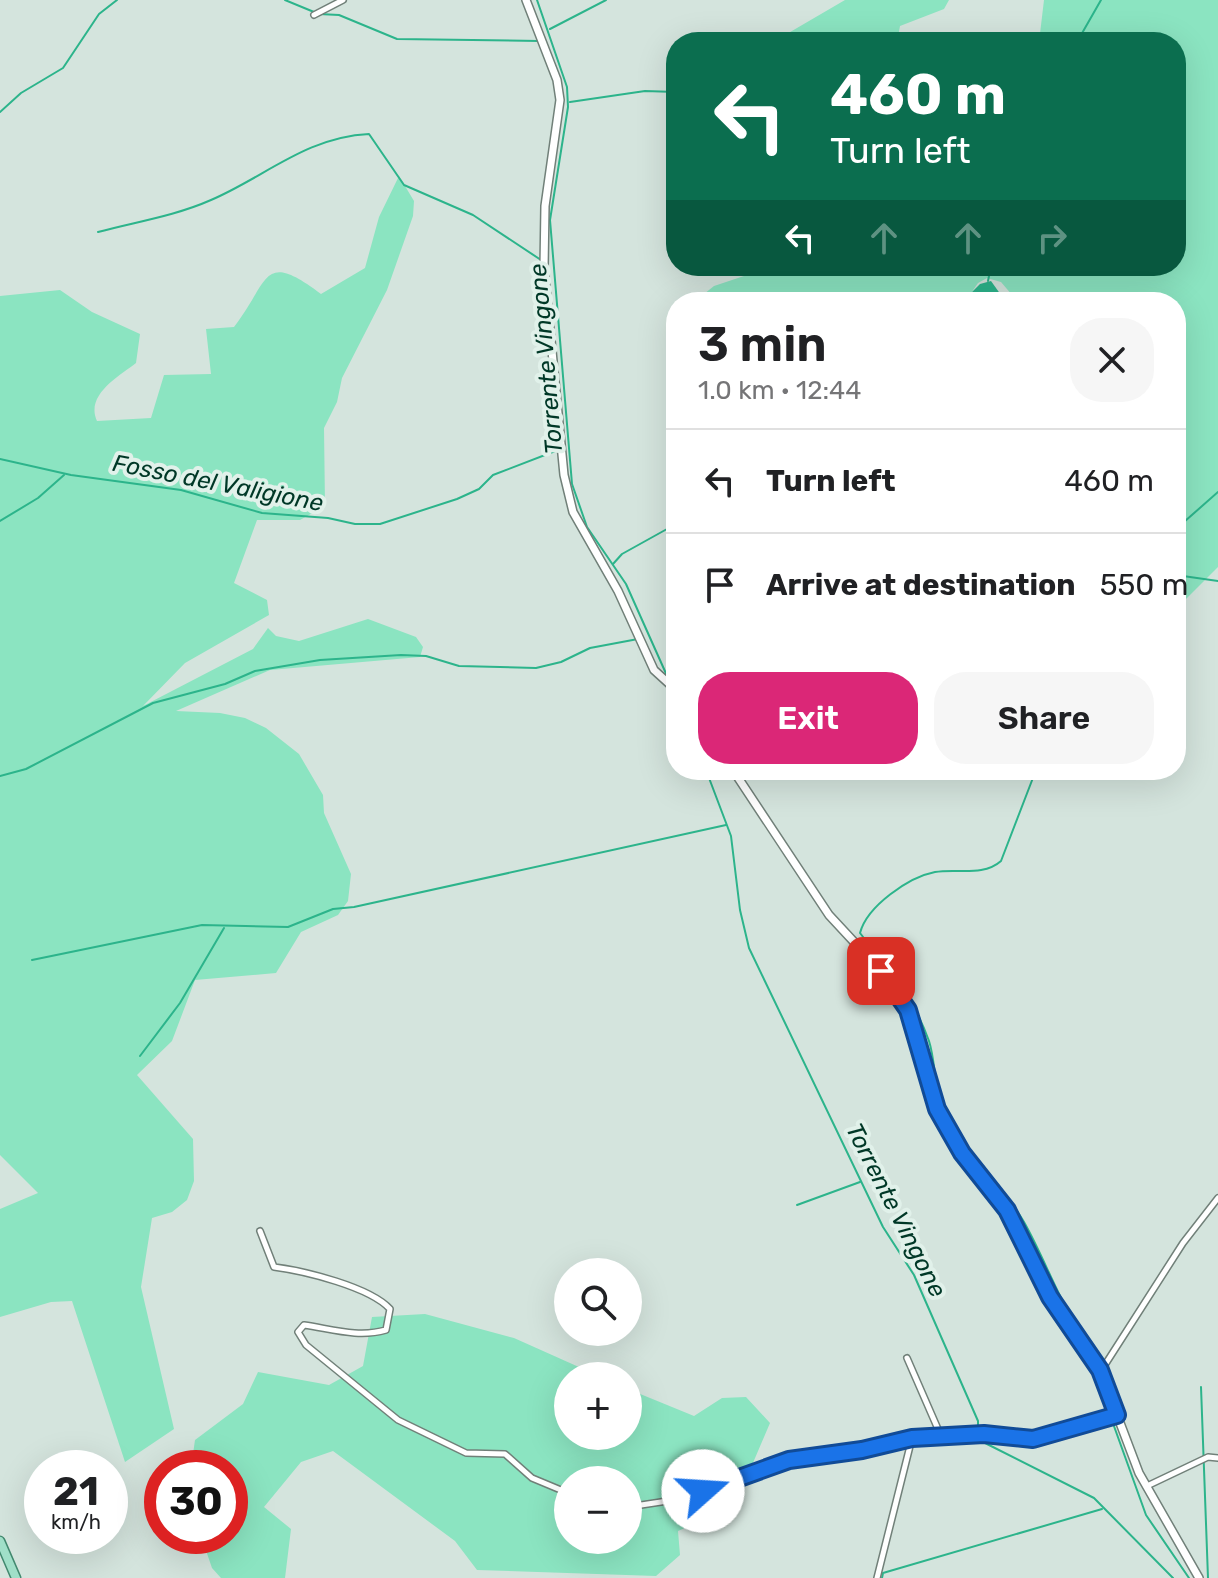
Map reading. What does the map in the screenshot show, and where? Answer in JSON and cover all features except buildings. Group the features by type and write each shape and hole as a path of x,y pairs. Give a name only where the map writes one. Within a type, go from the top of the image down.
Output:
{"main road":[{"path":"0,1541 16,1578"}],"street":[{"path":"317,13 343,0"},
{"path":"526,0 557,80 561,111 545,206 544,262 564,475 573,512 618,591 654,670 666,681"},
{"path":"740,780 829,915 881,971 908,1010 937,1109 962,1153 1007,1210 1050,1297 1101,1372 1147,1486 1199,1578"},
{"path":"1101,1372 1183,1243 1218,1198"},
{"path":"260,1231 274,1267 301,1271 374,1297 390,1309 386,1330 360,1336 304,1325 298,1332 306,1345 398,1420 466,1453 505,1454 532,1478 554,1487"},
{"path":"907,1358 941,1436"},
{"path":"642,1505 674,1500 789,1460 862,1450 912,1438 984,1434 1033,1439 1117,1415"},
{"path":"877,1578 912,1438"},
{"path":"1147,1486 1208,1457 1218,1458"}],"shaded area":[{"path":"845,0 949,0 944,9 900,26 899,32 790,32"},
{"path":"1044,0 1218,0 1218,567 1186,599 1186,292 1010,292 1001,282 987,278 978,283 972,292 706,292 714,286 744,276 1186,276 1186,32 1040,32"},
{"path":"399,176 414,201 413,216 387,290 342,378 337,402 324,428 325,506 300,520 257,520 234,583 267,600 269,615 185,663 143,706 253,649 268,628 276,636 299,641 368,619 416,637 423,647 420,657 270,670 176,711 220,713 245,718 266,728 299,754 323,795 324,813 351,874 348,901 338,915 301,932 276,973 195,980 172,1041 137,1075 193,1139 194,1181 187,1200 172,1212 152,1218 141,1287 174,1429 128,1460 128,1450 121,1450 72,1301 51,1302 0,1317 0,1209 38,1193 0,1155 0,296 60,290 92,312 140,334 136,363 106,387 96,403 95,412 97,421 151,418 164,375 211,374 206,329 234,327 268,276 287,274 321,294 365,268 379,217"},
{"path":"991,281 999,292 972,292 980,284"},
{"path":"425,1314 514,1338 568,1362 554,1362 554,1450 642,1450 642,1395 694,1416 722,1398 746,1397 770,1423 738,1498 703,1520 678,1531 680,1555 656,1576 477,1570 455,1541 333,1451 301,1462 264,1507 291,1529 285,1578 221,1578 212,1568 207,1554 248,1554 248,1450 194,1450 195,1440 243,1404 258,1372 329,1385 363,1366 372,1317"}],"waterway":[{"path":"0,112 21,93 63,68 99,14 117,0"},
{"path":"285,0 314,12"},
{"name":"Torrente Vingone","path":"537,0 567,87 568,107 550,220 572,484 587,527 626,584 666,674"},
{"path":"550,29 606,0"},
{"path":"1083,32 1101,0"},
{"path":"319,14 339,15 397,39 539,41"},
{"path":"570,102 645,91 666,92"},
{"path":"98,232 197,206 325,142 369,134 404,185 473,215 541,260"},
{"path":"988,281 989,276"},
{"name":"Fosso del Valigione","path":"0,459 71,475 181,490 262,513 380,524 457,499 479,489 493,475 558,450"},
{"path":"0,521 38,498 64,475"},
{"path":"1186,520 1218,492"},
{"path":"613,564 622,554 666,530"},
{"path":"1186,576 1218,581"},
{"path":"0,776 26,769 153,703 225,684 255,671 320,660 401,655 426,656 459,666 536,668 561,662 590,648 638,639"},
{"name":"Torrente Vingone","path":"710,780 731,836 740,910 749,948 883,1227 914,1275 978,1421 978,1436 983,1442 1094,1498 1173,1578"},
{"path":"1032,780 1001,861 986,869 935,872 913,880 880,903 860,933 899,984 922,1024 931,1049 940,1099 951,1123 1024,1222 1068,1311 1102,1360 1101,1367"},
{"path":"32,960 202,925 288,927 333,909 354,907 726,825"},
{"path":"140,1056 180,1003 224,928"},
{"path":"797,1205 860,1182"},
{"path":"1099,1373 1097,1379 1146,1515 1189,1578"},
{"path":"1201,1387 1208,1578"},
{"path":"882,1578 883,1573 1102,1509"}],"route":[{"path":"703,1491 789,1460 862,1450 912,1438 984,1434 1033,1439 1117,1415 1100,1370 1050,1297 1007,1210 962,1153 937,1109 908,1010 881,971"}]}
